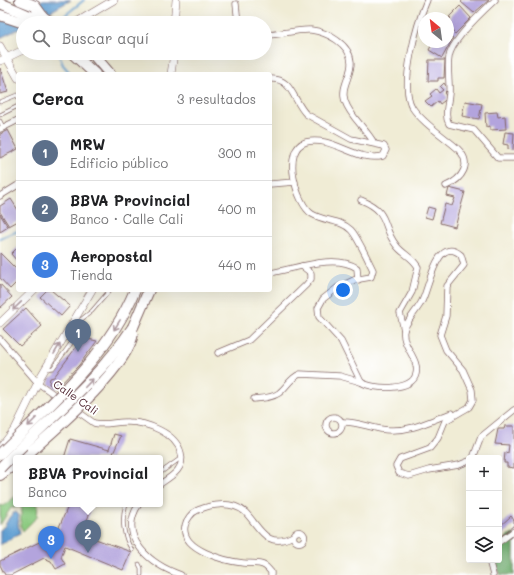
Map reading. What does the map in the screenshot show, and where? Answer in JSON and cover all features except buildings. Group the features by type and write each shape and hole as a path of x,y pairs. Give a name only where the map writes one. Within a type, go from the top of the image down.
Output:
{"highway":[{"path":"20,0 35,6 42,16"},
{"path":"0,3 30,16"},
{"path":"0,15 16,20"},
{"path":"80,60 93,72"},
{"path":"98,60 108,72"},
{"path":"0,454 96,356 123,316 134,292"},
{"path":"26,455 59,425 103,380 129,346 134,327 148,292"},
{"path":"14,455 90,382 117,351 134,327"},
{"path":"0,468 13,456"},
{"path":"0,475 13,465"}],"street":[{"path":"87,16 114,0"},
{"path":"174,16 176,0"},
{"path":"427,0 412,41 409,77 410,100 418,114 458,149 464,157 464,169 458,179 446,186"},
{"path":"495,0 464,33 450,51 448,60 449,92 446,115 449,124 474,130 498,158 514,158"},
{"path":"236,4 237,16"},
{"path":"272,34 310,30 322,33 340,42 346,48 351,63 345,82 344,100 354,116 368,132 374,144"},
{"path":"0,38 4,60"},
{"path":"1,47 4,60 16,75"},
{"path":"4,60 16,54"},
{"path":"169,72 173,61"},
{"path":"171,72 173,61"},
{"path":"272,80 282,80 287,83 296,102 306,114 351,139 384,146 386,153 383,156 370,156 326,142 304,142 298,146 294,152 293,165 295,182 304,204 312,214 339,222 353,232 373,270 371,277 337,288 323,299 318,312 322,322 341,341 361,382"},
{"path":"1,128 16,121"},
{"path":"272,184 295,182"},
{"path":"0,196 16,186"},
{"path":"254,399 273,397 280,393 294,376 300,374 340,376 361,382 365,385 390,388 407,384 414,378 416,368 405,338 400,313 412,292 418,267 410,256 397,247 381,213 372,204 362,200"},
{"path":"404,330 422,301 437,259 446,251 457,251 461,255 464,265 446,286 446,316 440,335 446,350 463,370 472,390 471,403 464,410 446,421 438,438 430,448 400,459 396,466 399,473 409,476 466,462"},
{"path":"272,273 318,263 351,264 358,268 358,280"},
{"path":"218,353 249,340 306,285 311,279 311,273 302,266"},
{"path":"0,323 32,292"},
{"path":"0,449 15,429 45,370 91,292"},
{"name":"Calle Cali","path":"0,338 38,383 94,422 101,424 129,422 150,426 174,441 180,450 182,457"},
{"path":"342,422 357,423 390,430 401,430 422,426 443,416 464,410"},
{"path":"474,455 481,437 514,410"},
{"path":"163,482 179,470 182,457"},
{"path":"271,575 271,572 264,565 220,559 195,547 188,541 184,534 187,520 196,511 210,505 224,504 239,508 258,529 269,538 282,540 293,536"},
{"path":"137,507 134,512 132,526 137,543 153,562 181,575"},
{"path":"502,540 514,531"},
{"path":"490,563 493,575"}],"lane":[{"path":"0,102 16,95"},
{"path":"0,115 16,107"},
{"path":"0,121 1,128"},
{"path":"68,331 92,311 108,292"},
{"path":"163,472 182,457"},
{"path":"125,507 122,516 128,544 132,550"},
{"path":"139,564 141,568 141,575"}],"green space":[{"path":"13,498 13,507 16,507 11,508 0,525 0,505 3,506"},
{"path":"21,507 38,507 37,517 23,531 20,525 22,509"},
{"path":"514,534 514,575 501,575 495,563 502,563 502,546 508,535"}],"water":[{"path":"43,0 71,0 42,16 16,16 16,30 0,38 0,22"},
{"path":"16,512 19,515 18,524 20,533 0,545 0,530 5,526 11,515"}],"waterway":[{"path":"64,16 84,0"},
{"path":"61,60 69,72"},
{"path":"0,238 16,232"}],"place":[{"name":"MRW","path":"78,352"},
{"name":"BBVA Provincial","path":"88,553"},
{"name":"Aeropostal","path":"51,559"}]}
